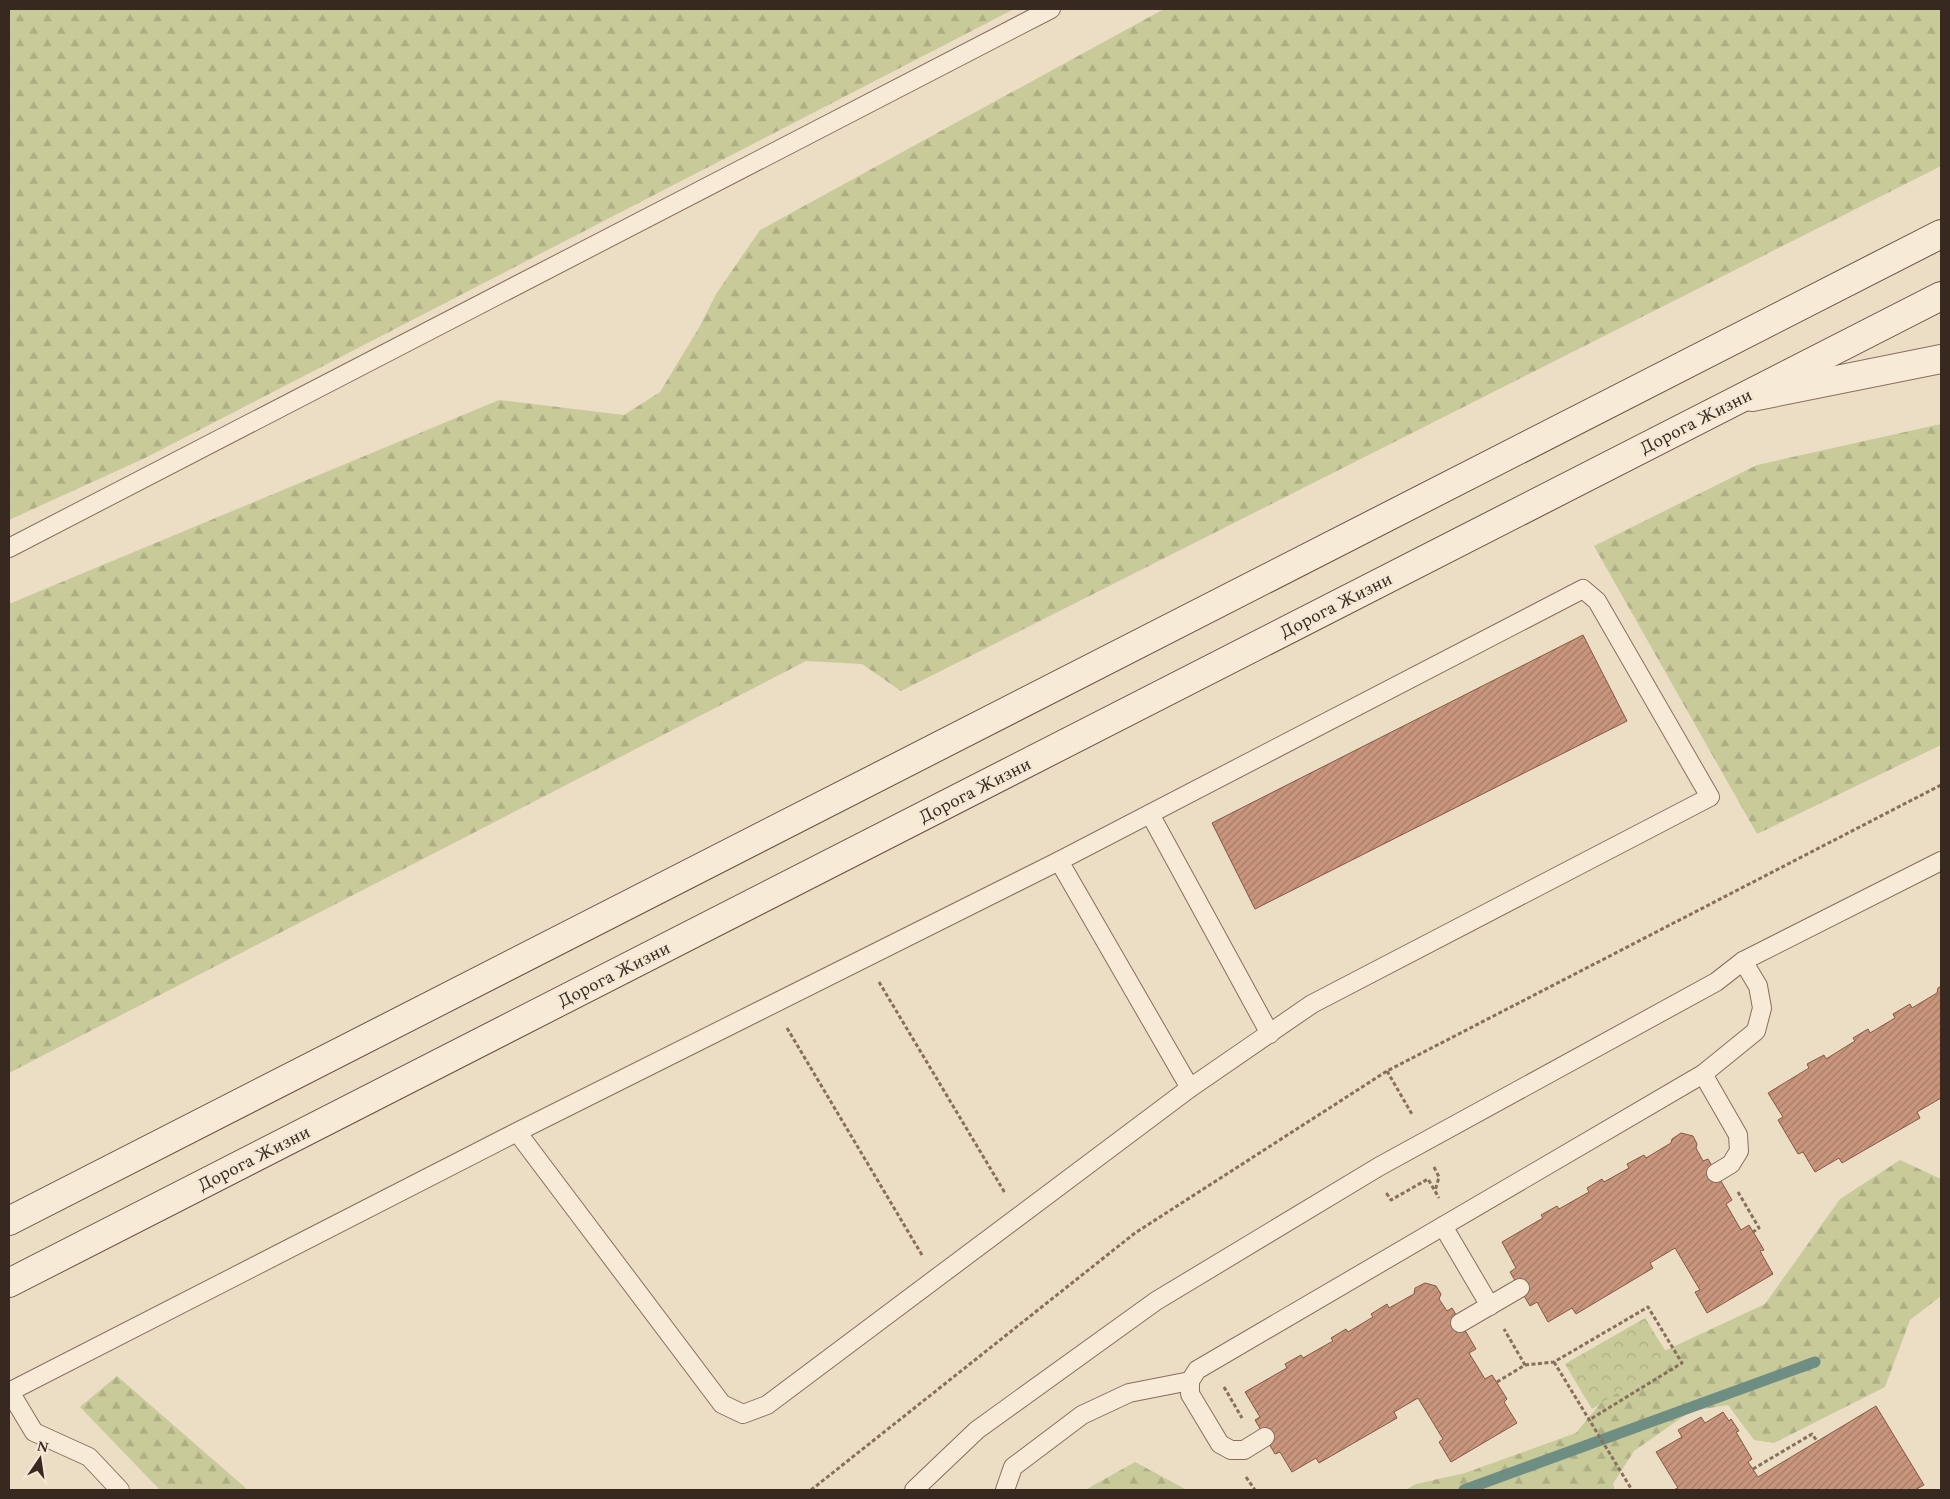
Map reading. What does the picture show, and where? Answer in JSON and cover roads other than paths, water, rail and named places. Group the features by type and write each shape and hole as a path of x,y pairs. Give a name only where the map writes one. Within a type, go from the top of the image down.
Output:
{"main road":[{"path":"9,1221 1941,234"},
{"name":"Дорога Жизни","path":"9,1283 1941,296"},
{"path":"1738,399 1941,359"}],"lane":[{"path":"9,548 1051,9"},
{"path":"120,1490 89,1457 34,1432 9,1392 517,1132 1150,814 1582,589 1597,601 1710,797 1312,1004 1190,1088 767,1405 743,1414 722,1404 517,1132"},
{"path":"1150,814 1270,1034"},
{"path":"1059,860 1190,1088"},
{"path":"914,1490 977,1430 1156,1300 1380,1166 1716,982 1743,961 1941,861"},
{"path":"1261,1440 1244,1450 1231,1450 1220,1444 1190,1394 1190,1381 1197,1370 1703,1074 1756,1030 1762,1008 1758,986 1743,961"},
{"path":"1703,1074 1738,1134 1739,1150 1731,1164 1716,1173"},
{"path":"1448,1223 1490,1306"},
{"path":"1460,1323 1520,1288"},
{"path":"1005,1490 1013,1467 1082,1415 1129,1393 1190,1381"}],"waterway":[{"path":"1464,1490 1815,1362"}]}
